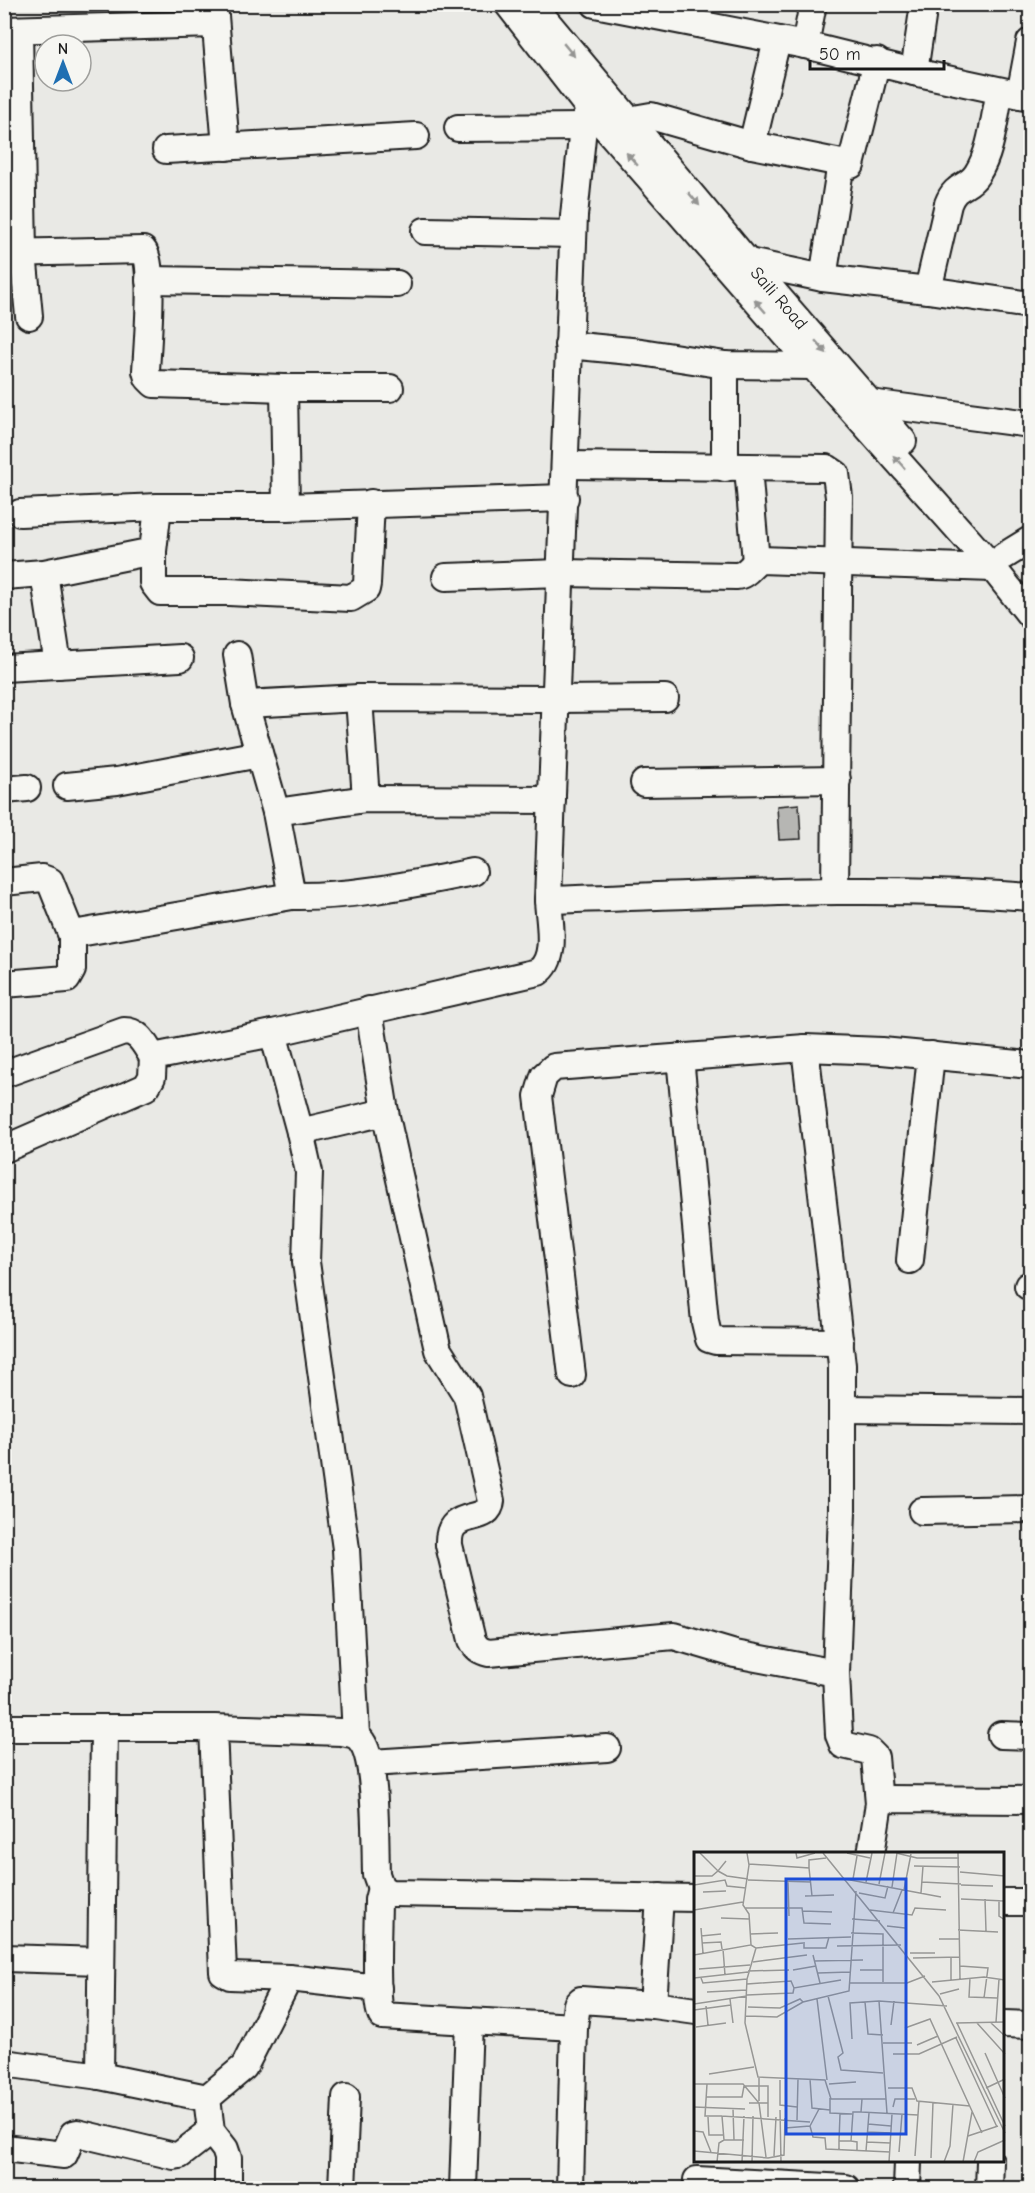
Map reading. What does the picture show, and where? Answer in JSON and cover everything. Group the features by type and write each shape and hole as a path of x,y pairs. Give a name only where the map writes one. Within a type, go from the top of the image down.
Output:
{"street":[{"path":"508,4 594,111 736,263 813,366 999,562 1030,615"},
{"name":"Saili Road","path":"532,4 594,111 628,120 736,263 870,403 999,562 1030,588"},
{"path":"595,4 691,14 777,40 1017,94"},
{"path":"805,45 813,4"},
{"path":"914,72 924,4"},
{"path":"29,316 14,253 12,30 215,14 226,147"},
{"path":"752,145 777,40"},
{"path":"928,290 951,194 975,177 980,169 988,146 1017,94 1030,42"},
{"path":"628,120 651,116 752,145 851,165 878,61"},
{"path":"458,128 594,111"},
{"path":"153,1057 273,1033 538,972 544,967 550,953 548,900 565,498 573,234 594,111"},
{"path":"166,150 416,136"},
{"path":"823,278 842,163"},
{"path":"425,231 573,234"},
{"path":"14,253 139,249 147,255 149,280 146,370 154,384 390,388"},
{"path":"736,263 823,278 1030,305"},
{"path":"149,280 397,284"},
{"path":"568,345 641,352 725,365 813,366"},
{"path":"725,365 737,468 756,562"},
{"path":"284,388 286,507"},
{"path":"870,403 1030,423"},
{"path":"566,465 827,468 833,471 837,479 839,498 835,891"},
{"path":"20,513 158,507 286,507 565,498"},
{"path":"158,507 153,551 153,583 160,592 229,592 351,598 366,589 371,503"},
{"path":"446,577 561,573 736,576 746,573 760,560 999,562 1030,540"},
{"path":"4,576 44,573 153,551"},
{"path":"44,573 58,665"},
{"path":"237,655 245,704 276,813 291,896"},
{"path":"4,668 180,658"},
{"path":"358,698 366,800"},
{"path":"245,704 358,698 665,698"},
{"path":"67,786 117,781 259,754"},
{"path":"644,783 837,780"},
{"path":"276,813 366,800 552,800"},
{"path":"72,936 291,896 376,891 473,872"},
{"path":"4,882 42,878 50,881 72,936 72,970 67,979 4,984"},
{"path":"548,900 835,891 937,891 1030,897"},
{"path":"369,1010 385,1112 438,1350 467,1396 491,1501 490,1509 455,1523 448,1532 449,1545 472,1640 476,1648 489,1653 674,1636 735,1654 836,1673"},
{"path":"4,1074 124,1031 132,1031 139,1036 153,1057 152,1077 146,1087 4,1149"},
{"path":"273,1033 309,1172 306,1262 346,1549 356,1735 366,1748 371,1763 376,1874 381,1888 378,1900 378,2011 382,2016 574,2027"},
{"path":"805,1048 842,1365 842,1512 836,1673 840,1742 843,1745 869,1751 875,1757 879,1803 871,1852"},
{"path":"572,1375 538,1096 540,1083 554,1067 805,1048 882,1051 1030,1065"},
{"path":"910,1260 931,1055"},
{"path":"680,1057 705,1322 709,1339 716,1341 840,1342"},
{"path":"300,1132 385,1112"},
{"path":"842,1409 1030,1411"},
{"path":"922,1511 1030,1509"},
{"path":"4,1728 213,1728 342,1732 356,1735"},
{"path":"100,2076 104,1728"},
{"path":"213,1728 222,1968 224,1972 230,1976 289,1978 378,1988"},
{"path":"1001,1735 1030,1736"},
{"path":"371,1763 607,1748"},
{"path":"879,1803 886,1799 1030,1800"},
{"path":"381,1888 390,1893 401,1894 694,1898"},
{"path":"653,2005 660,1897"},
{"path":"1005,1902 1030,1902"},
{"path":"4,1958 101,1961"},
{"path":"207,2098 244,2067 289,1978"},
{"path":"570,2188 574,2027 577,2004 581,2000 653,2005 694,2011"},
{"path":"463,2188 470,2021"},
{"path":"1005,2024 1030,2025"},
{"path":"4,2063 100,2076 207,2098"},
{"path":"342,2188 346,2097"},
{"path":"207,2098 211,2131 225,2149 228,2158 228,2188"},
{"path":"4,2148 64,2155 73,2134 77,2133 174,2156 180,2155 211,2131"},
{"path":"907,2188 908,2163"},
{"path":"989,2188 990,2163"},
{"path":"698,2177 846,2188"}],"building":[{"path":"799,804 801,839 779,840 777,806"}]}
